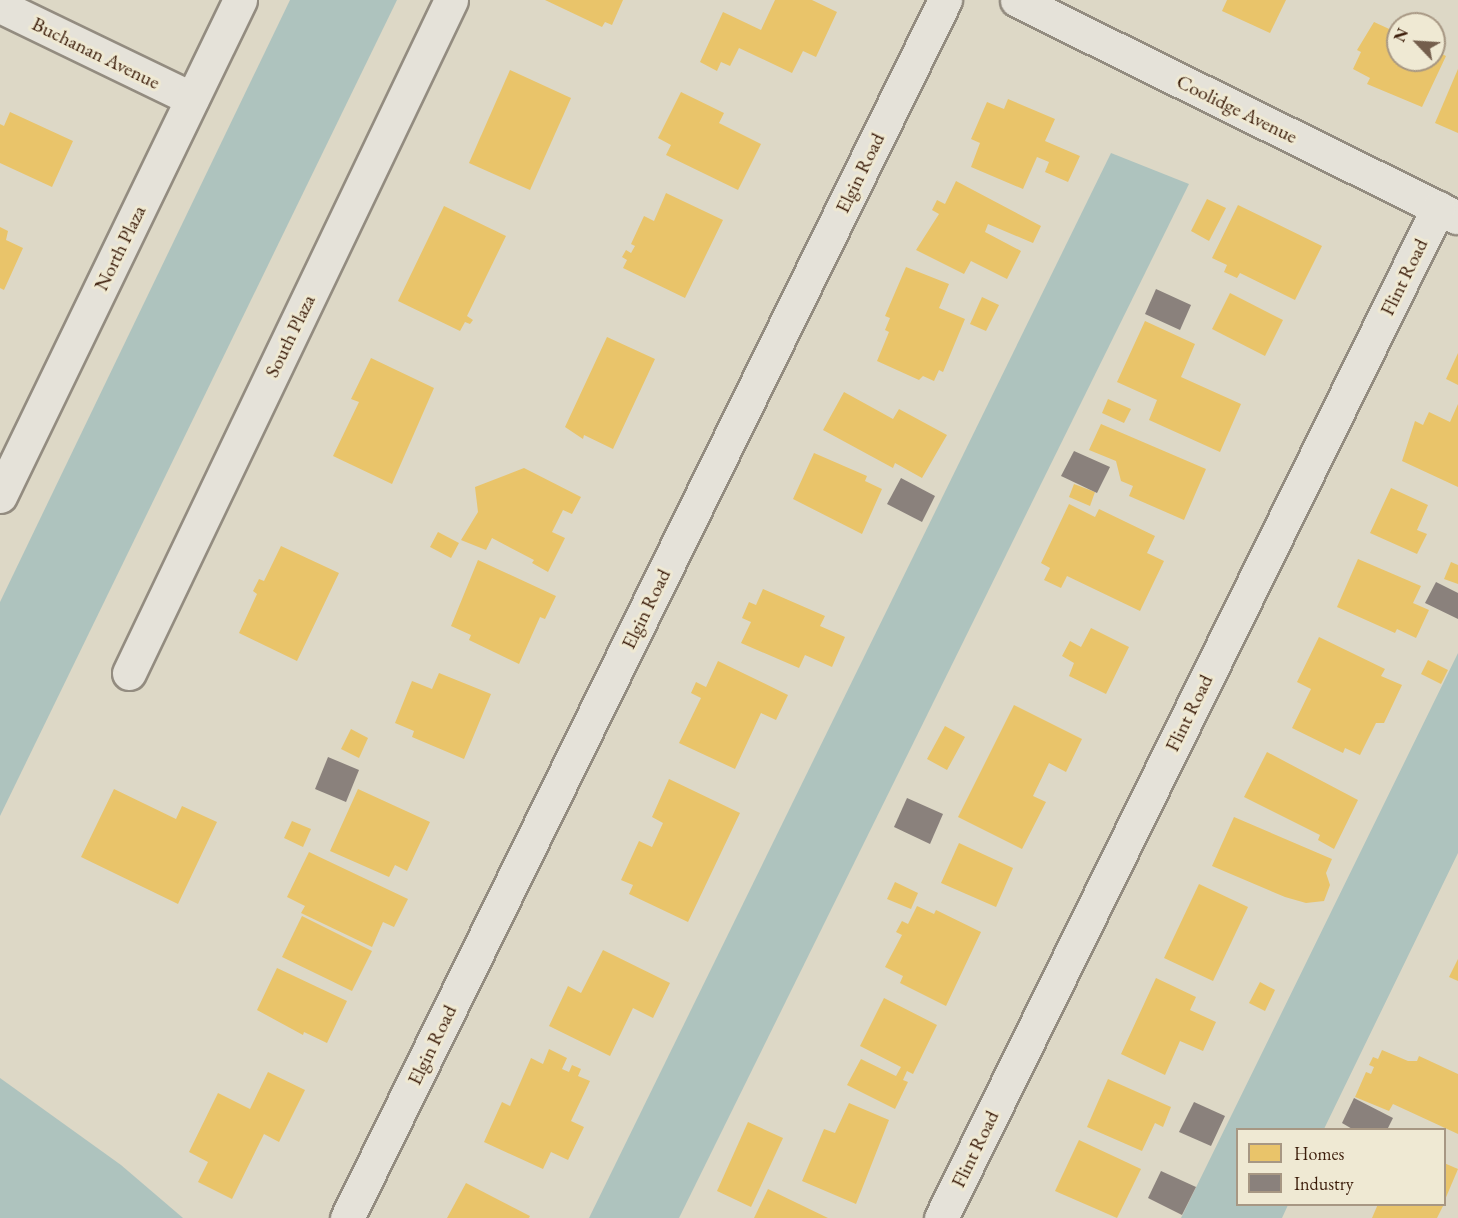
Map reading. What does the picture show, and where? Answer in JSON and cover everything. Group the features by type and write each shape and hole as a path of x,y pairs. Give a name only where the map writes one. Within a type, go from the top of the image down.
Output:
{"street":[{"name":"North Plaza","path":"0,496 240,0"},
{"name":"South Plaza","path":"129,673 451,0"},
{"name":"Elgin Road","path":"347,1218 945,0"},
{"name":"Coolidge Avenue","path":"1017,0 1448,213"},
{"name":"Buchanan Avenue","path":"0,6 192,99"},
{"name":"Flint Road","path":"941,1218 1448,213"}],"water":[{"path":"290,0 397,0 0,816 0,602"},
{"path":"1111,153 1189,184 679,1218 589,1218"},
{"path":"1458,653 1458,853 1324,1128 1236,1128 1236,1206 1288,1206 1282,1218 1181,1218"},
{"path":"0,1078 121,1165 183,1218 0,1218"}],"building: Homes":[{"path":"545,0 623,0 612,25 605,22 602,27"},
{"path":"775,0 812,0 837,12 816,57 803,51 792,73 739,48 730,66 721,62 717,71 700,62 723,12 761,30"},
{"path":"1227,0 1286,0 1270,33 1222,11"},
{"path":"1374,22 1386,28 1386,72 1438,72 1422,107 1367,84 1370,78 1353,69 1361,52 1357,50"},
{"path":"1458,69 1458,133 1435,123"},
{"path":"510,70 571,98 530,190 469,163"},
{"path":"681,92 724,113 719,123 761,144 738,190 666,155 671,145 658,138"},
{"path":"1008,99 1055,119 1045,141 1080,156 1068,182 1045,172 1049,162 1037,157 1023,189 971,167 980,143 971,139 987,102 1004,109"},
{"path":"10,112 73,141 52,187 0,163 0,124 4,126"},
{"path":"956,181 1041,226 1033,243 988,224 985,232 1021,251 1007,279 971,261 964,274 916,250 939,214 932,210 937,200 945,204"},
{"path":"666,193 723,220 685,298 623,268 627,260 622,257 626,250 631,253 635,246 631,244 644,216 654,221"},
{"path":"1207,199 1226,208 1209,241 1191,231"},
{"path":"1238,205 1322,246 1295,300 1240,273 1237,278 1224,272 1227,265 1212,258"},
{"path":"444,206 506,236 467,316 473,320 470,324 465,322 460,331 398,301"},
{"path":"0,227 8,231 6,240 23,248 4,290 0,288"},
{"path":"906,267 949,284 939,308 965,319 943,372 939,370 934,381 923,376 919,380 877,361 889,332 885,330 890,318 885,316"},
{"path":"1230,293 1283,320 1265,356 1212,329"},
{"path":"982,297 999,305 986,331 970,324"},
{"path":"1145,321 1195,344 1181,377 1241,404 1220,452 1149,420 1157,400 1117,382"},
{"path":"607,337 655,359 613,449 584,435 583,439 565,427"},
{"path":"1458,353 1458,385 1446,379"},
{"path":"371,358 434,388 392,484 333,456 359,402 351,399"},
{"path":"844,392 893,419 899,409 947,435 922,478 895,463 893,468 823,430"},
{"path":"1108,399 1131,409 1124,423 1102,413"},
{"path":"1458,404 1458,487 1402,461 1415,421 1423,425 1429,412 1450,422"},
{"path":"1101,424 1206,469 1184,520 1129,496 1133,486 1121,481 1116,461 1089,450"},
{"path":"814,453 867,476 865,481 882,489 862,534 793,499"},
{"path":"524,468 581,497 572,514 563,510 552,532 565,538 548,572 532,563 534,560 492,538 486,550 461,540 478,512 475,487"},
{"path":"1074,484 1095,492 1090,506 1069,497"},
{"path":"1391,488 1428,505 1417,530 1427,534 1417,554 1370,533"},
{"path":"1069,504 1095,517 1099,509 1155,536 1147,553 1164,561 1140,611 1067,576 1061,588 1044,580 1050,568 1041,563"},
{"path":"438,532 459,543 451,558 430,547"},
{"path":"281,546 339,573 297,661 239,633 257,594 253,591 259,579 264,581"},
{"path":"1358,559 1421,586 1413,603 1429,610 1416,638 1397,629 1395,633 1337,607"},
{"path":"478,560 556,596 545,619 540,617 519,664 469,640 471,635 451,626"},
{"path":"1451,562 1458,565 1458,584 1444,579"},
{"path":"763,589 825,616 820,626 845,637 832,667 805,655 799,668 741,643 751,622 742,618 749,602 756,605"},
{"path":"1091,628 1129,647 1106,694 1069,676 1074,663 1062,656 1070,641 1081,647"},
{"path":"1319,637 1385,669 1381,676 1402,685 1384,723 1376,723 1360,755 1345,748 1343,753 1292,728 1311,689 1297,682"},
{"path":"1428,660 1448,670 1441,684 1421,674"},
{"path":"718,661 788,695 776,720 761,713 735,769 679,743 701,698 691,693 696,682 706,687"},
{"path":"439,673 491,694 464,759 412,737 414,731 395,723 412,681 432,689"},
{"path":"1014,705 1082,739 1066,772 1049,763 1033,796 1046,802 1022,849 958,817"},
{"path":"945,726 965,737 947,770 927,759"},
{"path":"351,729 368,738 359,758 341,749"},
{"path":"1267,752 1358,800 1334,849 1318,840 1320,835 1244,797"},
{"path":"669,779 740,813 688,922 629,894 633,885 621,880 639,841 652,847 663,823 652,817"},
{"path":"114,789 176,819 182,806 217,822 178,904 81,857"},
{"path":"358,789 430,822 407,871 395,865 389,877 330,851"},
{"path":"1234,817 1332,859 1326,873 1330,885 1324,901 1306,903 1285,897 1212,866"},
{"path":"292,821 311,829 303,847 284,838"},
{"path":"959,843 1013,868 996,907 941,883"},
{"path":"309,852 408,899 394,927 383,922 372,947 301,913 305,906 287,897"},
{"path":"895,882 918,893 911,909 887,899"},
{"path":"1199,884 1248,907 1213,981 1164,958"},
{"path":"917,906 934,914 936,910 981,932 946,1006 900,983 903,976 885,967 902,935 896,932 902,921 908,924"},
{"path":"302,916 372,951 352,991 282,957"},
{"path":"603,950 670,983 653,1018 633,1008 610,1056 549,1026 568,986 581,993"},
{"path":"1458,959 1458,981 1449,977"},
{"path":"277,968 347,1001 327,1043 304,1032 303,1035 257,1010"},
{"path":"1156,978 1196,997 1190,1010 1216,1022 1203,1051 1180,1041 1165,1075 1121,1054"},
{"path":"1260,982 1275,990 1265,1011 1249,1003"},
{"path":"884,998 937,1025 913,1074 907,1071 903,1080 908,1082 895,1109 847,1085 861,1059 896,1076 901,1067 860,1046"},
{"path":"549,1049 567,1058 562,1069 569,1072 572,1065 581,1069 578,1076 590,1081 571,1121 584,1127 568,1160 551,1152 543,1169 484,1142 502,1102 510,1106 531,1058 543,1064"},
{"path":"1382,1050 1408,1061 1417,1061 1419,1056 1458,1074 1458,1134 1393,1104 1389,1111 1355,1097 1366,1072 1371,1074 1374,1067 1369,1065 1373,1057 1378,1059"},
{"path":"268,1072 305,1090 279,1142 264,1134 232,1199 198,1182 208,1162 189,1152 218,1093 250,1109"},
{"path":"1108,1079 1171,1107 1163,1127 1155,1123 1142,1151 1087,1127"},
{"path":"849,1103 889,1120 856,1204 802,1181 824,1129 835,1133"},
{"path":"748,1122 783,1138 751,1207 717,1191"},
{"path":"1079,1140 1141,1169 1117,1218 1055,1191"},
{"path":"1446,1164 1458,1169 1446,1197"},
{"path":"466,1183 530,1216 529,1218 447,1218"},
{"path":"768,1189 828,1218 754,1218"},
{"path":"1377,1206 1443,1206 1437,1218 1372,1218"}],"building: Industry":[{"path":"1156,289 1191,305 1180,330 1145,314"},
{"path":"1074,451 1110,467 1097,493 1061,476"},
{"path":"901,478 935,496 922,522 887,504"},
{"path":"1436,582 1458,593 1458,619 1425,603"},
{"path":"328,757 359,770 346,802 315,789"},
{"path":"907,798 943,814 930,844 894,827"},
{"path":"1354,1098 1393,1118 1388,1128 1351,1128 1342,1123"},
{"path":"1194,1102 1225,1116 1211,1146 1179,1132"},
{"path":"1161,1171 1196,1187 1182,1215 1148,1198"}]}
